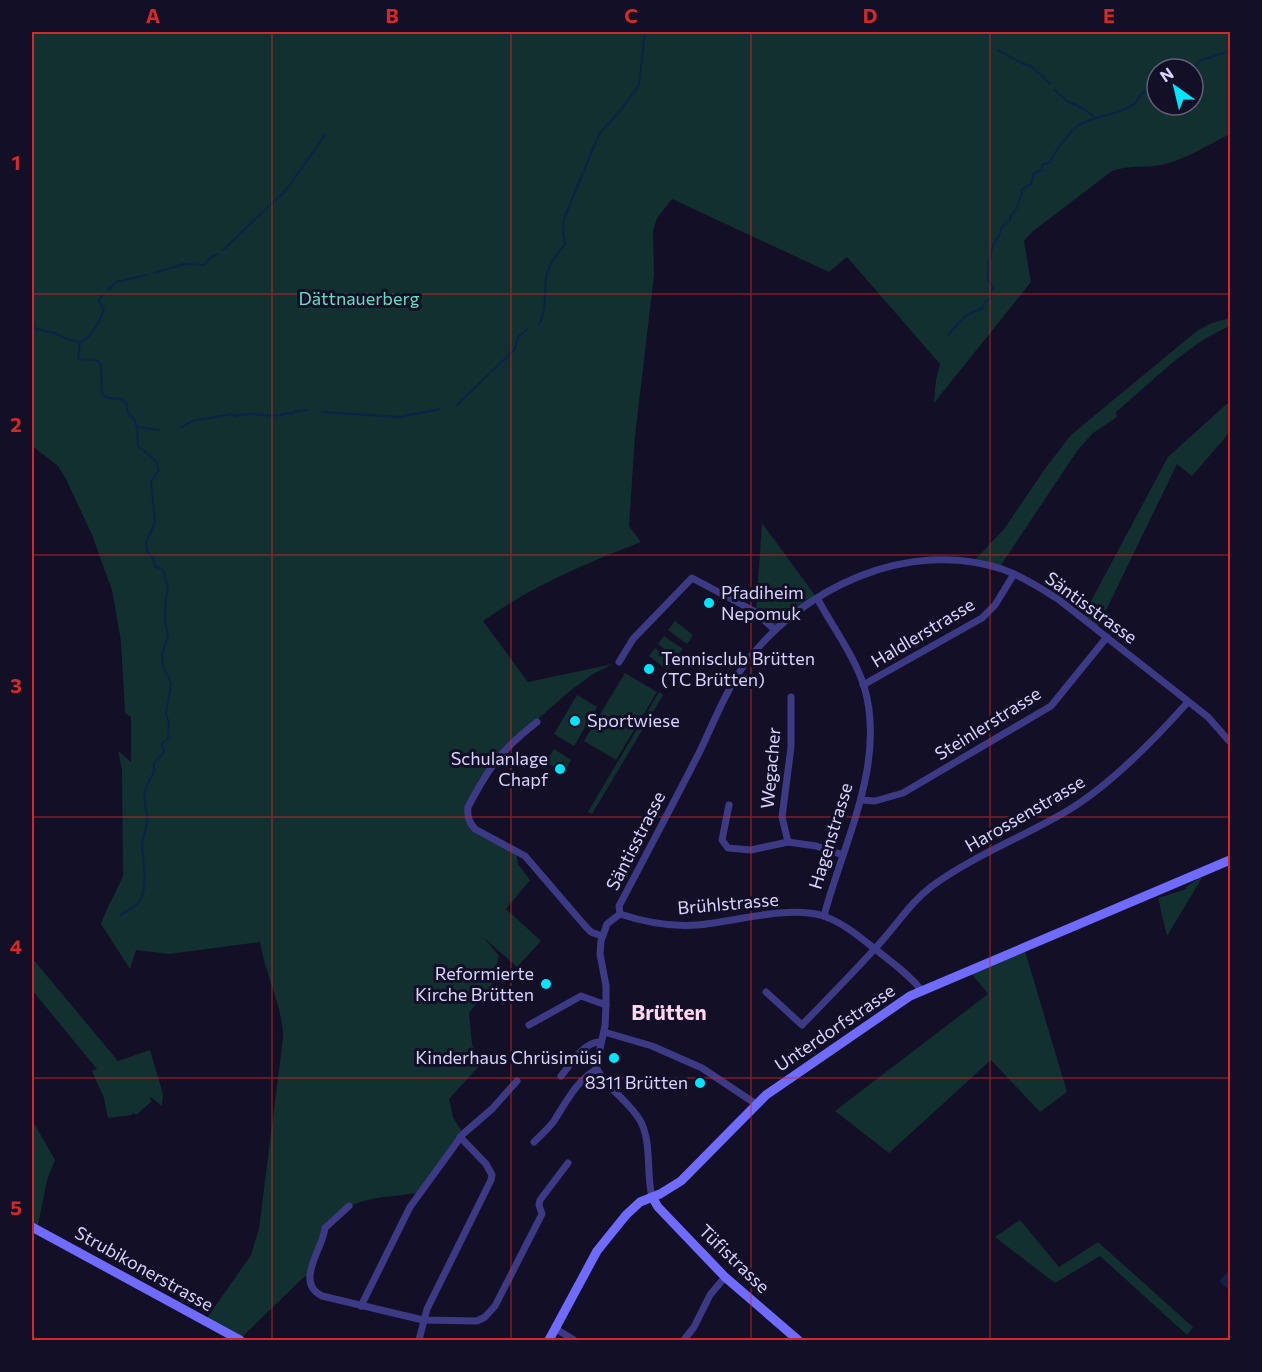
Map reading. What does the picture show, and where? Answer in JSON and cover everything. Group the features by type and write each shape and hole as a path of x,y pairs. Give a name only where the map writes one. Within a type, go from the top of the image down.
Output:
{"street":[{"name":"Säntisstrasse","path":"602,936 610,921 620,914 620,906 744,666 775,630 796,611 860,577 891,566 933,560 973,562 1014,574 1058,599 1107,637 1216,724 1230,742"},
{"name":"Haldlerstrasse","path":"863,685 982,618 995,605 1014,574"},
{"path":"619,662 633,639 692,578 754,611 775,630"},
{"name":"Hagenstrasse","path":"817,598 863,685 871,723 857,817 824,916"},
{"name":"Steinlerstrasse","path":"861,800 875,801 903,793 1051,705 1107,637"},
{"name":"Wegacher","path":"788,842 782,818 791,747 791,697"},
{"name":"Harossenstrasse","path":"766,992 802,1025 874,949 907,909 928,889 952,873 1060,815 1086,798 1159,734 1188,702"},
{"path":"537,722 496,758 468,807 467,815 475,830 525,856 591,933 602,936 600,954 606,986 606,1005 597,1069 635,1113 643,1127 652,1197"},
{"path":"729,806 722,840 728,848 751,850 788,842 816,846 843,855"},
{"name":"Unterdorfstrasse","path":"549,1341 602,1244 630,1211 640,1202 681,1181 756,1104 893,1006 922,990 1230,860"},
{"name":"Brühlstrasse","path":"620,914 677,925 696,925 799,912 824,916 851,930 905,973 922,990"},
{"path":"530,1025 581,996 606,1005"},
{"path":"604,1032 652,1046 702,1068 756,1104"},
{"path":"561,1076 587,1046 593,1042 601,1042"},
{"path":"534,1142 553,1122 565,1101 586,1076 597,1069"},
{"path":"361,1305 410,1207 461,1135 492,1109 517,1082"},
{"path":"419,1341 423,1320 491,1180 492,1175 486,1164 461,1135"},
{"path":"349,1206 325,1228 324,1237 309,1275 310,1284 316,1293 423,1320 477,1321 491,1312 542,1214 540,1200 568,1163"},
{"name":"Tüfistrasse","path":"652,1197 658,1207 725,1277 798,1341"},
{"name":"Strubikonerstrasse","path":"32,1227 240,1341"},
{"path":"684,1341 694,1327 710,1295 725,1277"},
{"path":"556,1329 574,1341"}],"green space":[{"name":"Dättnauerberg","path":"32,32 1230,32 1230,134 1173,162 1112,171 1032,232 1024,241 1031,282 934,403 940,364 847,257 829,272 672,199 657,218 653,231 654,275 635,436 629,526 641,542 559,577 520,597 483,621 528,682 613,664 593,674 570,691 506,747 468,807 470,824 516,852 518,864 530,880 506,909 541,941 517,967 484,938 499,956 495,973 497,978 469,1013 472,1044 481,1064 449,1099 453,1117 463,1134 419,1193 356,1203 335,1217 321,1237 309,1275 304,1277 243,1336 237,1339 205,1321 251,1255 259,1229 283,1038 280,1014 260,942 169,954 136,950 130,969 101,924 123,875 122,770 118,751 131,762 131,717 125,713 121,641 112,590 92,535 58,466 32,446"},
{"path":"1230,318 1230,326 1185,353 1116,412 1117,417 1093,433 1077,451 999,568 973,562 1004,529 1071,435 1198,330"},
{"path":"1230,401 1230,432 1192,476 1177,464 1097,629 1082,618 1168,457"},
{"path":"762,523 817,598 775,630 756,612"},
{"path":"675,621 693,635 687,644 668,630"},
{"path":"664,636 683,649 676,658 658,644"},
{"path":"655,648 674,661 667,670 649,656"},
{"path":"625,673 657,692 616,760 584,741"},
{"path":"659,692 663,695 592,814 588,812"},
{"name":"Sportwiese","path":"577,695 597,707 574,746 554,734"},
{"path":"554,749 571,760 564,773 546,762"},
{"path":"1203,876 1167,936 1158,898 1186,889"},
{"path":"1025,951 1067,1092 1040,1112 991,1060 889,1153 835,1111 988,994 972,974"},
{"path":"32,958 118,1061 150,1050 163,1094 162,1106 151,1097 152,1101 136,1115 134,1113 108,1118 104,1098 92,1071 97,1069 32,990"},
{"path":"32,1120 55,1160 47,1180 37,1230 32,1227"},
{"path":"1020,1220 1059,1267 1098,1242 1193,1327 1187,1335 1100,1256 1055,1283 995,1237"}],"water":[{"path":"1230,1269 1230,1291 1219,1281"}],"waterway":[{"path":"539,325 544,308 547,273 565,244 564,219 599,134 639,85 645,32"},
{"path":"998,50 1031,66 1050,84"},
{"path":"1205,59 1230,51"},
{"path":"1055,90 1067,101 1094,117"},
{"path":"948,335 965,316 982,308 984,303 991,298 994,287 987,276 992,249 1002,226 1010,220 1016,209 1021,190 1031,184 1034,173 1042,170 1042,165 1050,162 1063,142 1079,125 1123,110 1131,106 1145,92"},
{"path":"223,250 287,189 325,135"},
{"path":"154,273 184,264 204,265 211,257 218,254"},
{"path":"108,290 116,282 147,275"},
{"path":"80,342 92,333 100,319 104,309 99,301 102,295"},
{"path":"32,314 32,325 36,329 80,342 78,359 99,362 102,394 107,398 126,402 128,413 136,424 138,446 156,461 159,470 151,481 155,522 146,543 147,551 153,558 155,566 163,570 168,589 165,620 168,636 162,654 163,665 171,684 166,713 169,724 168,739 162,743 164,752 154,763 144,795 147,818 142,847 145,877 143,893 136,905 120,915"},
{"path":"457,405 515,349 518,337 527,329"},
{"path":"322,412 399,417 440,409"},
{"path":"181,428 192,421 232,414 235,416 241,414 275,416 308,410"},
{"path":"138,427 159,430"}],"place":[{"name":"Pfadiheim Nepomuk","path":"709,603"},
{"name":"Tennisclub Brütten (TC Brütten)","path":"649,669"},
{"name":"Sportwiese","path":"575,721"},
{"name":"Schulanlage Chapf","path":"560,769"},
{"name":"Reformierte Kirche Brütten","path":"546,984"},
{"name":"Kinderhaus Chrüsimüsi","path":"614,1058"},
{"name":"8311 Brütten","path":"700,1083"}],"district":[{"name":"Brütten","path":"669,1013"}]}
